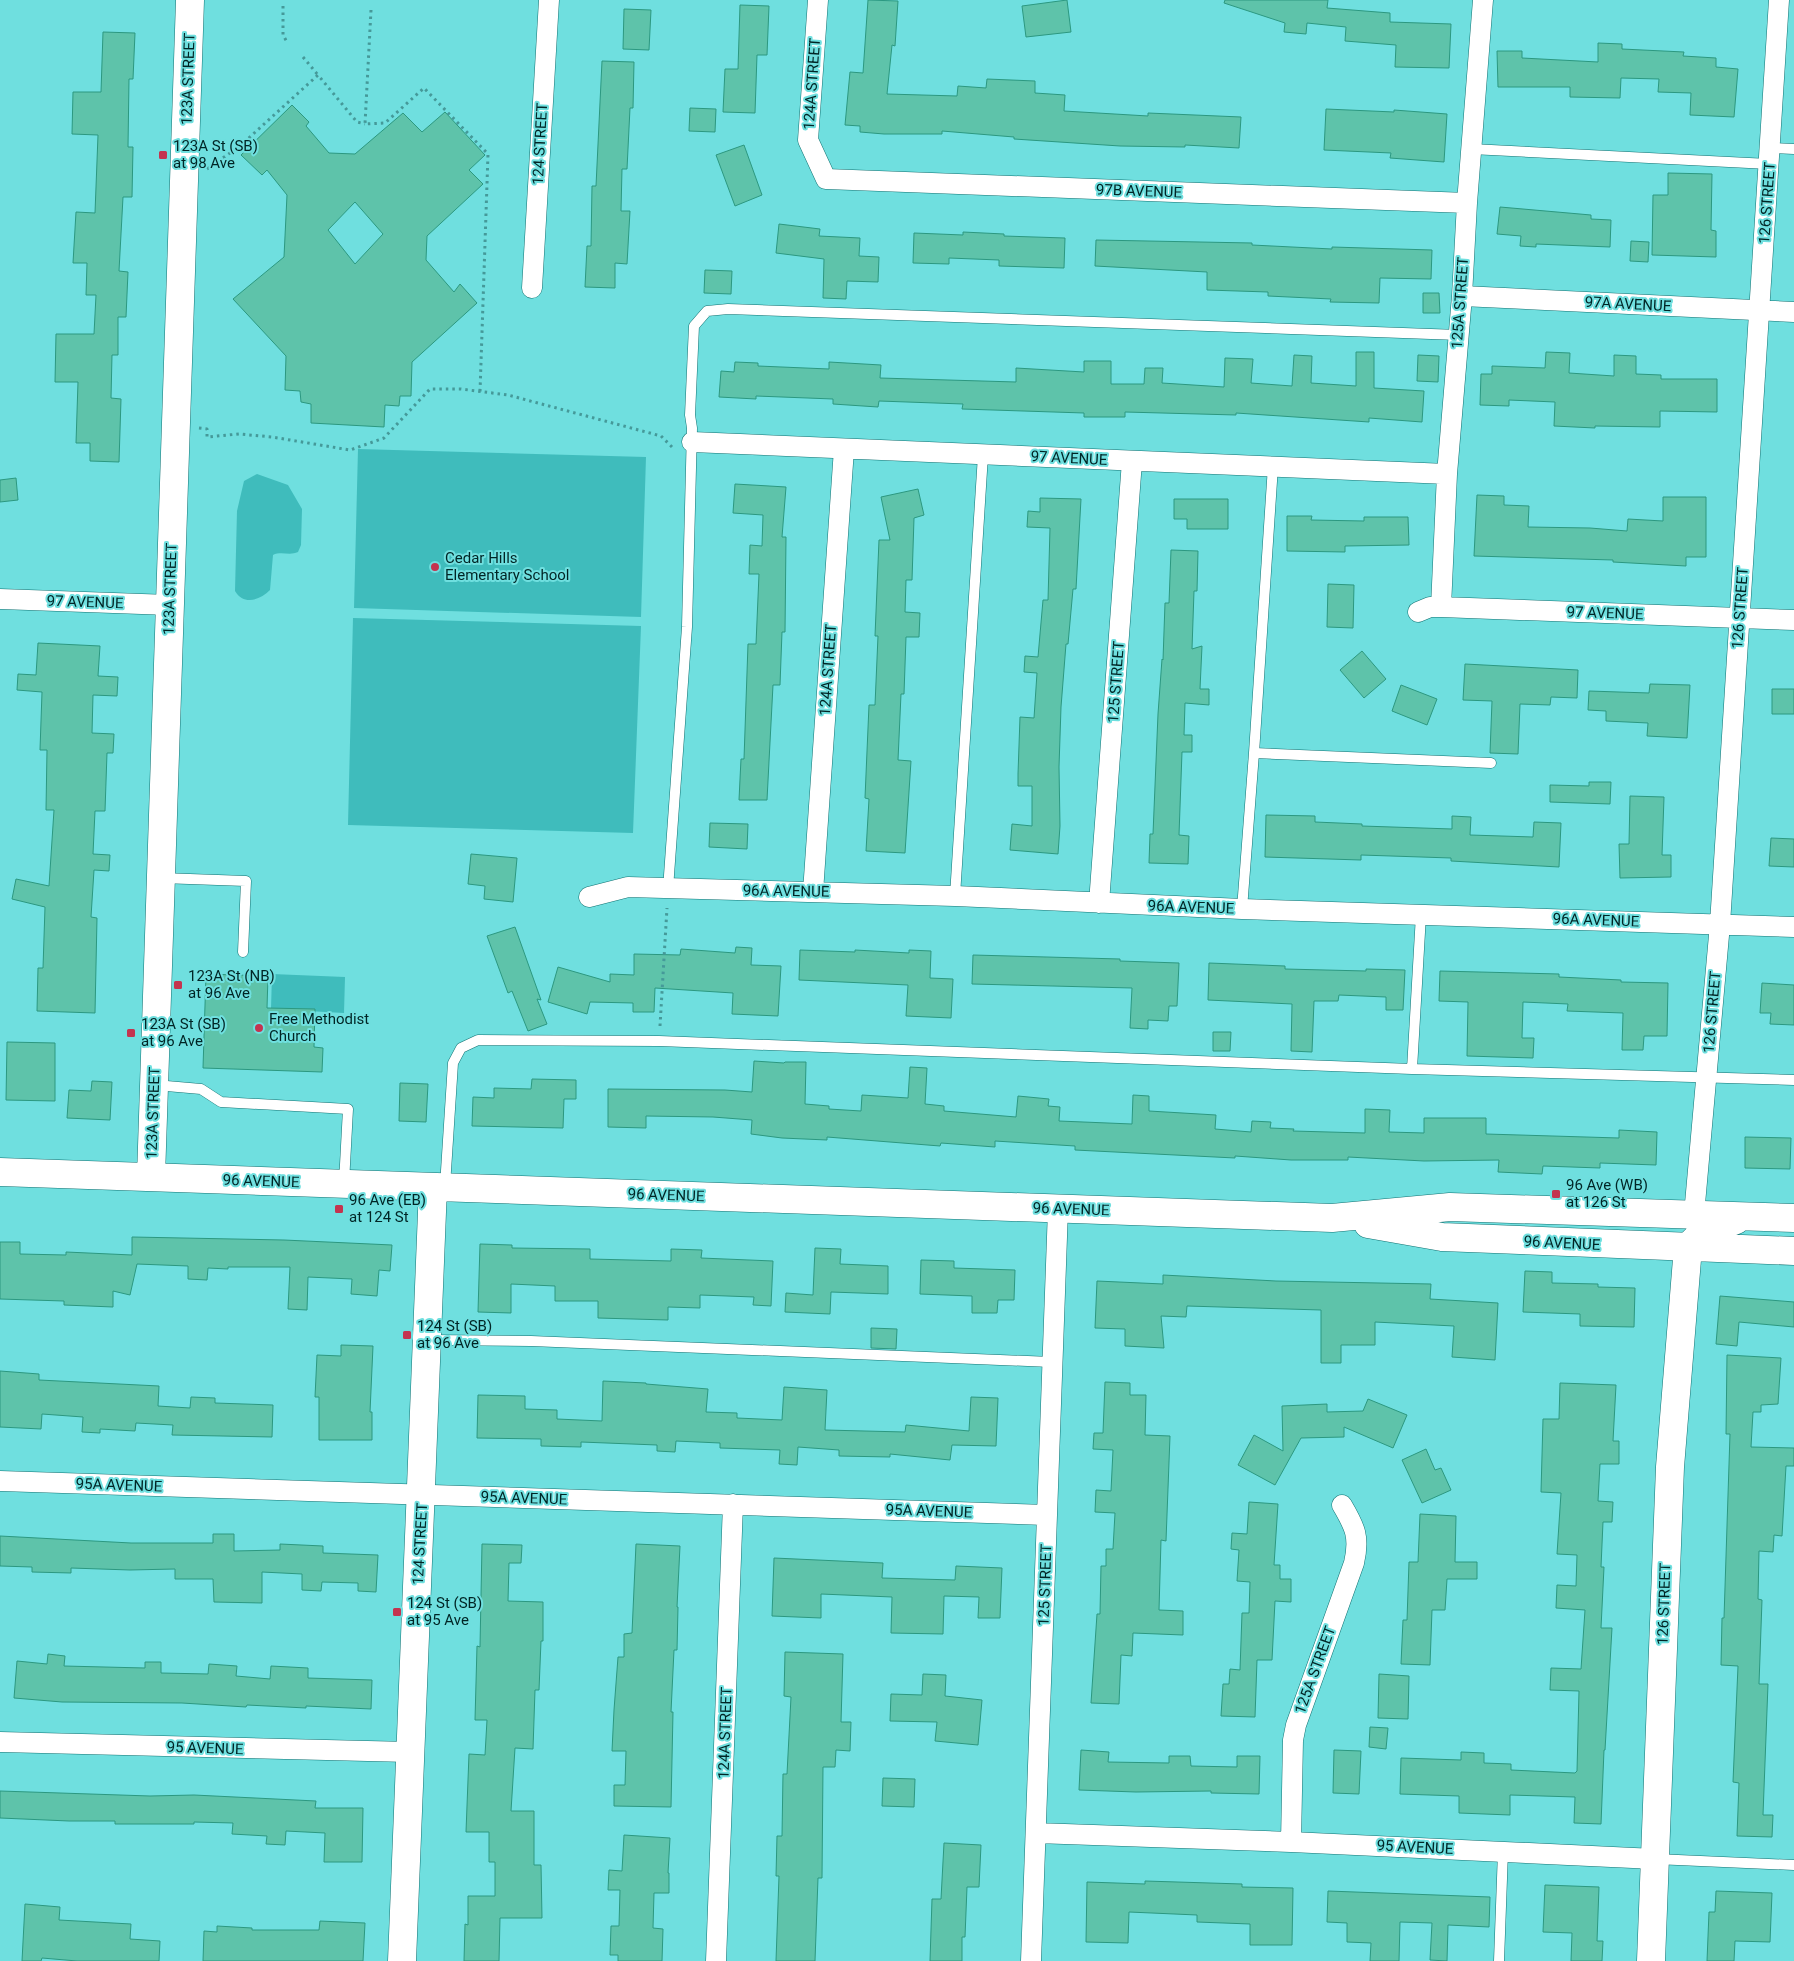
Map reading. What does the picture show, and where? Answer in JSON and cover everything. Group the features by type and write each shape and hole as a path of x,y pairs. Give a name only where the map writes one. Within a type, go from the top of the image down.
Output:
{"street":[{"name":"123A STREET","path":"151,1177 190,0"},
{"name":"124 STREET","path":"532,288 549,0"},
{"name":"124A STREET","path":"818,0 808,140 820,166"},
{"name":"125A STREET","path":"1441,607 1447,474 1462,296 1466,204 1483,0"},
{"name":"126 STREET","path":"1694,1214 1720,924 1779,0"},
{"name":"97B AVENUE","path":"820,166 826,179 1466,204"},
{"name":"97A AVENUE","path":"1462,296 1794,312"},
{"name":"97 AVENUE","path":"692,445 983,454 1447,474"},
{"name":"124A STREET","path":"813,892 844,449"},
{"name":"125 STREET","path":"1099,903 1132,461"},
{"name":"97 AVENUE","path":"0,599 170,605"},
{"name":"97 AVENUE","path":"1418,612 1430,607 1441,607 1794,620"},
{"name":"96A AVENUE","path":"589,897 628,887 668,898 813,892 955,896 1242,909 1794,927"},
{"name":"96 AVENUE","path":"0,1172 1332,1218 1450,1207 1794,1218"},
{"name":"124 STREET","path":"402,1961 427,1340 439,1187"},
{"name":"125 STREET","path":"1031,1961 1051,1362 1058,1209"},
{"path":"1688,1247 1701,1234 1746,1216"},
{"name":"96 AVENUE","path":"1332,1218 1442,1237 1794,1251"},
{"name":"126 STREET","path":"1651,1961 1670,1467 1688,1247"},
{"name":"95A AVENUE","path":"0,1482 1047,1515"},
{"name":"124A STREET","path":"716,1961 734,1504"},
{"name":"125A STREET","path":"1291,1842 1293,1740 1296,1725 1358,1548 1357,1533 1342,1505"},
{"name":"95 AVENUE","path":"0,1742 409,1752"},
{"name":"95 AVENUE","path":"1036,1833 1291,1842 1654,1859"}],"lane":[{"path":"1471,149 1770,156 1794,149"},
{"path":"668,898 687,626 692,445 690,415 694,326 707,311 728,309 1459,335"},
{"path":"955,896 983,454"},
{"path":"1242,909 1273,466"},
{"path":"1254,753 1491,763"},
{"path":"160,878 246,881 243,952"},
{"path":"1412,1068 1421,915"},
{"path":"439,1187 452,1063 461,1048 478,1040 668,1041 1794,1080"},
{"path":"154,1085 201,1089 221,1102 348,1109 344,1184"},
{"path":"427,1340 532,1341 1051,1362"},
{"path":"1499,1961 1503,1851"},
{"name":"95 AVENUE","path":"1654,1859 1794,1865"}],"path":[{"path":"283,6 282,36 287,42"},
{"path":"365,124 371,10"},
{"path":"303,57 357,122 365,124 385,123 424,88 488,154 480,392"},
{"path":"204,171 240,146 318,75"},
{"path":"196,427 207,429 207,437 240,434 256,435 350,450 384,438 430,389 461,389 508,396 661,436 674,450 692,445"},
{"path":"660,1032 668,898"}],"shaded area":[{"path":"358,449 646,457 641,617 354,608"},
{"path":"257,474 288,485 302,509 301,545 298,552 273,555 270,590 257,599 247,600 239,596 235,591 237,511 244,481"},
{"path":"353,618 641,626 633,833 348,825"},
{"path":"272,974 345,977 344,1013 271,1009"}],"building":[{"path":"868,0 898,1 895,46 892,45 887,94 957,96 958,86 986,88 987,79 1035,81 1035,93 1065,95 1064,111 1148,116 1148,113 1241,117 1239,148 1185,145 1185,147 1120,146 1014,139 1014,137 942,131 942,134 860,132 860,126 845,125 850,72 863,73"},
{"path":"1067,0 1071,32 1026,37 1022,6"},
{"path":"1225,0 1328,0 1327,8 1390,13 1390,22 1451,24 1449,68 1395,67 1396,45 1345,41 1346,27 1307,23 1306,34 1284,32 1285,23 1224,3"},
{"path":"740,5 769,6 767,55 757,55 755,113 723,112 725,69 738,69"},
{"path":"624,9 651,10 649,50 623,49"},
{"path":"103,32 135,33 133,79 129,79 128,147 133,147 132,197 123,197 119,271 128,272 126,317 118,317 118,355 112,355 111,398 121,399 119,462 90,461 90,443 76,443 78,382 55,382 56,334 94,334 96,295 86,295 87,263 73,263 76,212 95,213 98,135 72,134 73,92 101,92"},
{"path":"1598,43 1622,44 1622,49 1684,52 1683,56 1716,58 1716,67 1738,69 1734,117 1690,115 1691,93 1658,92 1659,79 1621,78 1620,98 1570,97 1570,87 1498,87 1497,51 1522,51 1522,58 1598,62"},
{"path":"602,61 634,62 633,108 630,108 627,169 622,169 621,211 630,211 627,264 615,263 615,288 585,287 587,246 591,246 592,186 596,186"},
{"path":"292,105 309,122 306,126 329,153 355,154 403,113 422,132 445,112 485,155 469,170 483,184 427,236 426,260 454,292 460,284 477,303 412,362 411,396 400,396 399,406 385,405 384,427 311,423 311,404 301,402 300,391 285,390 286,356 233,299 284,257 287,195 267,170 262,175 241,155","holes":["355,202 383,234 355,264 328,230"]},
{"path":"690,108 716,109 715,132 689,131"},
{"path":"1326,109 1394,112 1394,110 1447,114 1444,162 1390,158 1391,153 1324,150"},
{"path":"744,145 762,195 735,206 716,155"},
{"path":"1668,173 1712,174 1711,230 1716,231 1716,257 1652,255 1653,195 1668,195"},
{"path":"1500,207 1591,215 1591,219 1611,220 1610,247 1536,244 1536,247 1520,246 1521,236 1497,234"},
{"path":"779,224 820,229 819,236 860,238 859,256 879,257 878,282 847,281 846,299 823,298 824,259 776,253"},
{"path":"963,232 1004,234 1004,236 1065,238 1064,268 999,266 999,260 949,258 949,264 913,263 914,233 963,235"},
{"path":"1096,240 1252,243 1252,245 1332,249 1332,247 1432,250 1431,279 1380,278 1379,303 1330,302 1331,299 1268,296 1268,292 1207,290 1207,272 1095,266"},
{"path":"1631,241 1649,242 1648,262 1630,261"},
{"path":"705,270 732,271 731,294 704,293"},
{"path":"1423,293 1439,293 1440,313 1423,313"},
{"path":"1356,352 1374,352 1374,388 1424,391 1422,422 1369,418 1369,422 1236,413 1236,415 1125,412 1125,417 1084,417 1084,413 962,409 963,404 879,401 878,407 833,404 833,399 756,396 756,399 719,397 721,371 734,372 735,362 758,363 758,366 829,369 829,362 881,365 880,378 1016,382 1016,368 1084,372 1084,361 1111,361 1111,384 1144,384 1145,368 1163,368 1162,383 1224,387 1225,358 1253,359 1251,383 1292,386 1294,355 1312,356 1311,383 1356,386"},
{"path":"1546,352 1570,353 1569,373 1614,376 1614,355 1636,356 1636,374 1661,375 1661,379 1717,379 1717,412 1660,411 1660,427 1595,426 1595,428 1554,426 1555,402 1509,400 1509,406 1480,405 1481,374 1492,374 1492,366 1545,368"},
{"path":"1418,355 1439,356 1438,382 1417,381"},
{"path":"16,478 18,500 0,502 0,480"},
{"path":"735,484 786,487 782,537 786,537 785,632 782,632 780,685 773,685 767,800 739,800 741,759 744,759 748,644 756,644 759,574 749,574 750,545 762,546 763,515 733,513"},
{"path":"918,489 924,515 914,518 912,580 906,580 905,612 920,613 919,637 906,637 904,694 901,694 898,760 911,761 905,853 866,851 869,799 865,798 869,705 875,705 878,636 875,636 879,540 890,540 881,497"},
{"path":"1477,495 1504,496 1504,505 1529,506 1528,527 1590,528 1627,531 1628,519 1663,521 1663,497 1706,497 1706,557 1686,557 1686,566 1613,562 1613,560 1474,556"},
{"path":"1040,498 1081,499 1076,589 1073,589 1068,644 1066,644 1061,707 1058,854 1010,850 1012,824 1032,826 1032,786 1018,786 1018,774 1020,717 1034,718 1037,673 1024,672 1025,656 1038,657 1043,600 1048,600 1050,528 1027,527 1028,511 1040,512"},
{"path":"1174,499 1228,499 1228,529 1187,529 1187,519 1174,519"},
{"path":"1287,516 1312,516 1311,520 1364,521 1364,517 1408,517 1409,545 1345,546 1345,552 1287,551"},
{"path":"1171,550 1198,551 1197,591 1194,591 1192,649 1202,646 1200,689 1209,689 1209,705 1185,703 1184,735 1192,735 1192,752 1182,752 1179,835 1189,836 1188,864 1149,863 1150,834 1153,834 1165,603 1169,603"},
{"path":"1328,584 1354,585 1353,628 1327,627"},
{"path":"38,643 100,646 98,676 118,677 117,696 93,695 92,733 114,734 113,753 107,753 105,811 95,811 93,854 110,855 109,871 94,870 91,917 97,918 95,1013 37,1011 38,968 43,968 45,907 12,899 16,879 49,886 54,810 46,810 47,750 40,750 42,692 17,690 18,674 36,675"},
{"path":"1362,651 1386,679 1364,698 1340,670"},
{"path":"1465,664 1578,670 1577,698 1551,697 1550,705 1520,704 1518,754 1490,753 1492,701 1463,700"},
{"path":"1650,684 1690,685 1687,738 1647,736 1648,723 1606,721 1606,711 1588,710 1589,691 1649,693"},
{"path":"1401,685 1437,699 1427,725 1392,711"},
{"path":"1772,689 1794,689 1794,714 1772,714"},
{"path":"1589,782 1611,782 1610,804 1550,802 1550,785 1589,786"},
{"path":"1630,796 1664,797 1662,855 1671,855 1671,877 1620,878 1619,844 1629,844"},
{"path":"1266,815 1315,816 1315,822 1362,824 1362,826 1452,829 1452,816 1471,817 1470,835 1533,837 1534,822 1561,823 1559,867 1451,861 1451,858 1361,855 1361,860 1265,857"},
{"path":"710,823 748,824 747,849 709,847"},
{"path":"1771,838 1794,839 1794,867 1769,866"},
{"path":"471,854 517,858 513,902 484,899 485,886 468,884"},
{"path":"515,927 541,1000 537,999 547,1024 528,1031 512,991 508,993 487,936"},
{"path":"736,947 752,948 751,965 781,966 778,1016 732,1014 733,993 655,988 654,1012 633,1012 633,1003 590,1002 587,1014 548,1002 558,967 610,982 610,974 634,975 634,954 680,955 681,949 735,953"},
{"path":"800,950 855,952 855,950 909,953 909,950 931,951 930,978 953,979 951,1018 906,1016 908,985 799,980"},
{"path":"973,955 1120,959 1120,961 1179,963 1177,1006 1169,1006 1168,1021 1148,1020 1148,1029 1130,1028 1132,988 972,984"},
{"path":"1209,963 1285,966 1285,969 1405,970 1403,1010 1386,1010 1386,997 1339,995 1338,1001 1314,1001 1312,1052 1291,1051 1292,1004 1208,1000"},
{"path":"1440,971 1559,974 1559,977 1621,980 1621,982 1668,983 1667,1036 1644,1036 1643,1050 1622,1050 1623,1013 1567,1011 1568,1004 1523,1002 1522,1038 1534,1038 1533,1058 1467,1056 1468,1002 1439,1001"},
{"name":"Free Methodist Church","path":"206,974 268,976 267,1008 315,1009 314,1047 323,1048 322,1072 203,1068"},
{"path":"1762,983 1794,985 1794,1025 1770,1024 1771,1013 1760,1013"},
{"path":"1213,1032 1231,1032 1230,1051 1213,1051"},
{"path":"7,1042 55,1043 55,1101 6,1100"},
{"path":"754,1061 806,1062 805,1104 829,1106 829,1109 861,1111 862,1095 908,1098 910,1067 927,1068 925,1104 944,1106 944,1111 1016,1117 1018,1096 1049,1099 1048,1106 1060,1107 1059,1121 1132,1124 1133,1095 1149,1096 1149,1111 1216,1115 1215,1129 1251,1132 1252,1121 1271,1122 1270,1128 1294,1129 1293,1131 1365,1133 1365,1109 1390,1110 1389,1132 1424,1133 1424,1118 1486,1118 1486,1134 1619,1138 1619,1130 1657,1132 1656,1165 1600,1163 1600,1168 1543,1166 1542,1174 1498,1172 1499,1160 1424,1161 1348,1157 1348,1160 1291,1160 1075,1150 1075,1146 995,1141 995,1147 941,1143 940,1146 827,1137 827,1140 782,1138 751,1134 752,1120 713,1117 646,1116 646,1128 608,1127 608,1089 752,1092"},
{"path":"532,1079 576,1080 576,1099 564,1099 563,1128 472,1126 473,1097 494,1098 494,1088 531,1089"},
{"path":"92,1081 112,1082 110,1120 67,1118 69,1090 91,1091"},
{"path":"400,1083 428,1084 426,1122 399,1121"},
{"path":"1745,1137 1791,1138 1790,1169 1745,1168"},
{"path":"132,1237 284,1240 392,1245 390,1271 379,1270 377,1296 351,1294 352,1279 308,1277 307,1310 288,1309 290,1267 208,1268 207,1280 188,1279 188,1266 137,1264 130,1295 113,1291 113,1307 64,1305 64,1301 0,1299 0,1242 20,1242 20,1254 66,1255 66,1252 132,1255"},
{"path":"480,1244 512,1245 512,1248 590,1249 590,1259 671,1261 671,1249 702,1250 701,1258 773,1261 771,1306 753,1305 754,1297 700,1295 700,1308 668,1307 668,1320 598,1318 598,1301 555,1301 555,1286 511,1284 511,1313 478,1312"},
{"path":"815,1248 841,1249 840,1264 888,1266 888,1294 831,1292 830,1314 785,1312 786,1293 813,1295"},
{"path":"921,1260 954,1261 954,1268 1015,1270 1014,1300 998,1300 997,1313 972,1313 972,1296 920,1294"},
{"path":"1525,1271 1552,1272 1552,1283 1598,1284 1598,1287 1635,1288 1634,1327 1580,1326 1580,1314 1523,1312"},
{"path":"1163,1275 1276,1281 1431,1284 1430,1299 1498,1303 1495,1360 1452,1357 1454,1326 1375,1322 1375,1345 1341,1345 1341,1363 1321,1363 1321,1310 1187,1306 1186,1317 1161,1316 1164,1348 1125,1346 1125,1329 1095,1328 1097,1281 1163,1284"},
{"path":"1720,1296 1794,1302 1794,1327 1739,1322 1737,1346 1716,1344"},
{"path":"871,1328 897,1329 896,1349 871,1348"},
{"path":"341,1345 373,1346 370,1412 372,1412 372,1440 319,1440 319,1397 315,1397 317,1355 341,1356"},
{"path":"1727,1355 1781,1358 1778,1404 1761,1405 1761,1412 1753,1412 1751,1447 1794,1448 1794,1466 1786,1466 1782,1536 1774,1535 1773,1552 1759,1551 1758,1599 1762,1600 1759,1684 1768,1684 1763,1815 1773,1815 1772,1837 1737,1836 1739,1783 1733,1782 1738,1666 1721,1665 1730,1434 1726,1434"},
{"path":"0,1371 39,1374 39,1380 159,1386 158,1406 190,1408 191,1397 215,1398 215,1403 273,1405 272,1437 172,1435 173,1425 136,1423 135,1431 100,1429 100,1433 82,1432 83,1417 42,1414 41,1429 0,1427"},
{"path":"603,1381 708,1389 706,1412 737,1413 737,1418 782,1420 784,1387 827,1390 825,1430 905,1432 906,1425 969,1431 971,1397 998,1398 996,1446 952,1445 950,1460 890,1454 890,1457 839,1456 839,1450 798,1447 797,1465 779,1464 780,1450 720,1448 720,1443 676,1441 675,1452 657,1451 657,1445 581,1442 581,1447 541,1446 541,1439 477,1438 478,1395 525,1396 525,1409 557,1410 557,1419 602,1421"},
{"path":"1105,1382 1130,1383 1130,1395 1146,1395 1145,1435 1170,1436 1166,1541 1161,1540 1159,1610 1183,1611 1183,1635 1133,1633 1132,1656 1121,1655 1119,1704 1091,1703 1097,1614 1100,1614 1101,1566 1106,1566 1106,1549 1113,1549 1115,1513 1095,1512 1096,1490 1111,1491 1113,1450 1093,1449 1094,1433 1103,1433"},
{"path":"1560,1383 1616,1385 1613,1441 1619,1441 1619,1464 1600,1464 1598,1501 1613,1502 1612,1522 1603,1522 1601,1567 1604,1567 1601,1628 1612,1628 1601,1824 1574,1823 1575,1797 1510,1795 1510,1815 1459,1813 1459,1796 1400,1794 1401,1758 1461,1760 1461,1752 1484,1753 1484,1763 1511,1764 1511,1770 1575,1773 1577,1771 1579,1691 1550,1690 1551,1668 1581,1669 1585,1610 1556,1608 1557,1585 1576,1586 1577,1555 1557,1554 1561,1493 1541,1492 1543,1419 1559,1419"},
{"path":"1368,1399 1407,1415 1393,1448 1344,1427 1344,1437 1301,1438 1275,1485 1238,1465 1254,1435 1283,1451 1282,1406 1327,1404 1327,1412 1363,1411"},
{"path":"1426,1449 1435,1470 1441,1468 1451,1490 1422,1503 1402,1460"},
{"path":"1249,1502 1278,1504 1274,1565 1280,1565 1280,1579 1291,1579 1291,1602 1275,1601 1272,1660 1257,1660 1255,1717 1221,1716 1223,1684 1229,1684 1230,1669 1240,1670 1242,1613 1249,1613 1250,1582 1237,1581 1239,1550 1231,1549 1232,1533 1247,1534"},
{"path":"1420,1514 1456,1516 1455,1562 1477,1562 1477,1579 1447,1579 1445,1610 1432,1610 1430,1665 1401,1664 1403,1620 1407,1620 1409,1562 1418,1562"},
{"path":"213,1534 234,1534 234,1551 280,1550 280,1544 323,1546 323,1553 378,1555 376,1592 358,1591 358,1583 322,1582 321,1591 302,1590 302,1574 262,1572 262,1603 214,1602 213,1579 175,1579 175,1569 71,1568 71,1573 32,1572 32,1567 0,1566 0,1536 131,1543 213,1543"},
{"path":"482,1544 522,1545 521,1563 509,1563 508,1601 543,1602 543,1641 541,1641 539,1690 535,1690 533,1749 515,1748 511,1811 534,1811 534,1865 541,1865 542,1918 500,1918 499,1961 464,1961 465,1924 468,1925 468,1896 495,1896 495,1862 489,1862 489,1832 466,1832 469,1754 485,1755 487,1720 475,1720 477,1646 480,1647"},
{"path":"636,1544 680,1546 677,1650 674,1650 671,1712 673,1712 671,1807 614,1806 614,1785 625,1785 626,1751 612,1751 618,1657 624,1657 624,1634 632,1633"},
{"path":"774,1558 883,1563 882,1578 955,1580 956,1566 1002,1568 1000,1618 978,1618 979,1597 944,1596 943,1634 891,1633 892,1597 821,1594 821,1618 772,1616"},
{"path":"785,1652 843,1654 841,1722 851,1722 850,1751 836,1750 835,1767 823,1767 822,1878 818,1878 815,1961 776,1961 779,1876 776,1876 777,1836 782,1836 783,1774 787,1774 791,1697 784,1696"},
{"path":"48,1654 65,1656 64,1666 145,1668 145,1662 161,1662 161,1673 208,1674 209,1664 237,1666 236,1676 270,1679 271,1666 308,1668 308,1678 372,1680 371,1709 247,1705 246,1707 182,1703 62,1702 14,1698 17,1661 47,1664"},
{"path":"923,1674 946,1675 945,1696 982,1700 978,1745 935,1741 937,1722 890,1721 891,1694 922,1695"},
{"path":"1379,1674 1409,1676 1408,1719 1378,1718"},
{"path":"1370,1727 1388,1728 1386,1749 1369,1747"},
{"path":"1081,1750 1109,1752 1108,1762 1169,1763 1169,1756 1190,1756 1191,1766 1237,1767 1237,1756 1260,1756 1259,1794 1211,1793 1211,1791 1136,1792 1079,1790"},
{"path":"1334,1750 1361,1751 1359,1794 1333,1793"},
{"path":"883,1778 915,1779 914,1807 882,1806"},
{"path":"0,1791 150,1796 194,1795 316,1801 315,1808 363,1808 362,1862 324,1862 325,1833 286,1831 285,1845 266,1844 267,1836 232,1834 233,1823 115,1824 115,1821 0,1818"},
{"path":"624,1835 670,1838 669,1893 654,1893 653,1928 663,1929 662,1961 618,1961 618,1955 610,1955 611,1926 619,1926 620,1890 608,1890 609,1870 622,1871"},
{"path":"944,1843 981,1845 979,1887 967,1887 965,1937 962,1937 962,1961 930,1961 932,1899 941,1899"},
{"path":"1145,1881 1242,1884 1242,1887 1293,1888 1292,1945 1250,1945 1250,1924 1197,1922 1197,1915 1129,1912 1128,1943 1086,1942 1087,1882 1145,1884"},
{"path":"1545,1885 1599,1887 1597,1941 1603,1941 1602,1961 1571,1961 1572,1933 1543,1932"},
{"path":"1328,1891 1490,1897 1489,1927 1448,1925 1447,1961 1430,1960 1432,1923 1400,1922 1399,1961 1370,1961 1371,1943 1347,1942 1347,1923 1327,1922"},
{"path":"1716,1891 1772,1893 1770,1942 1735,1941 1734,1961 1707,1961 1709,1912 1715,1912"},
{"path":"25,1904 60,1907 59,1920 131,1924 130,1939 160,1941 159,1961 77,1961 42,1958 41,1961 22,1961"},
{"path":"320,1921 365,1923 363,1961 203,1961 204,1931 217,1932 217,1926 252,1928 252,1930 319,1930"}],"place":[{"name":"123A St (SB) at 98 Ave","path":"163,155"},
{"name":"Cedar Hills Elementary School","path":"435,567"},
{"name":"123A St (NB) at 96 Ave","path":"178,985"},
{"name":"Free Methodist Church","path":"259,1028"},
{"name":"123A St (SB) at 96 Ave","path":"131,1033"},
{"name":"96 Ave (WB) at 126 St","path":"1556,1194"},
{"name":"96 Ave (EB) at 124 St","path":"339,1209"},
{"name":"124 St (SB) at 96 Ave","path":"407,1335"},
{"name":"124 St (SB) at 95 Ave","path":"397,1612"}]}
